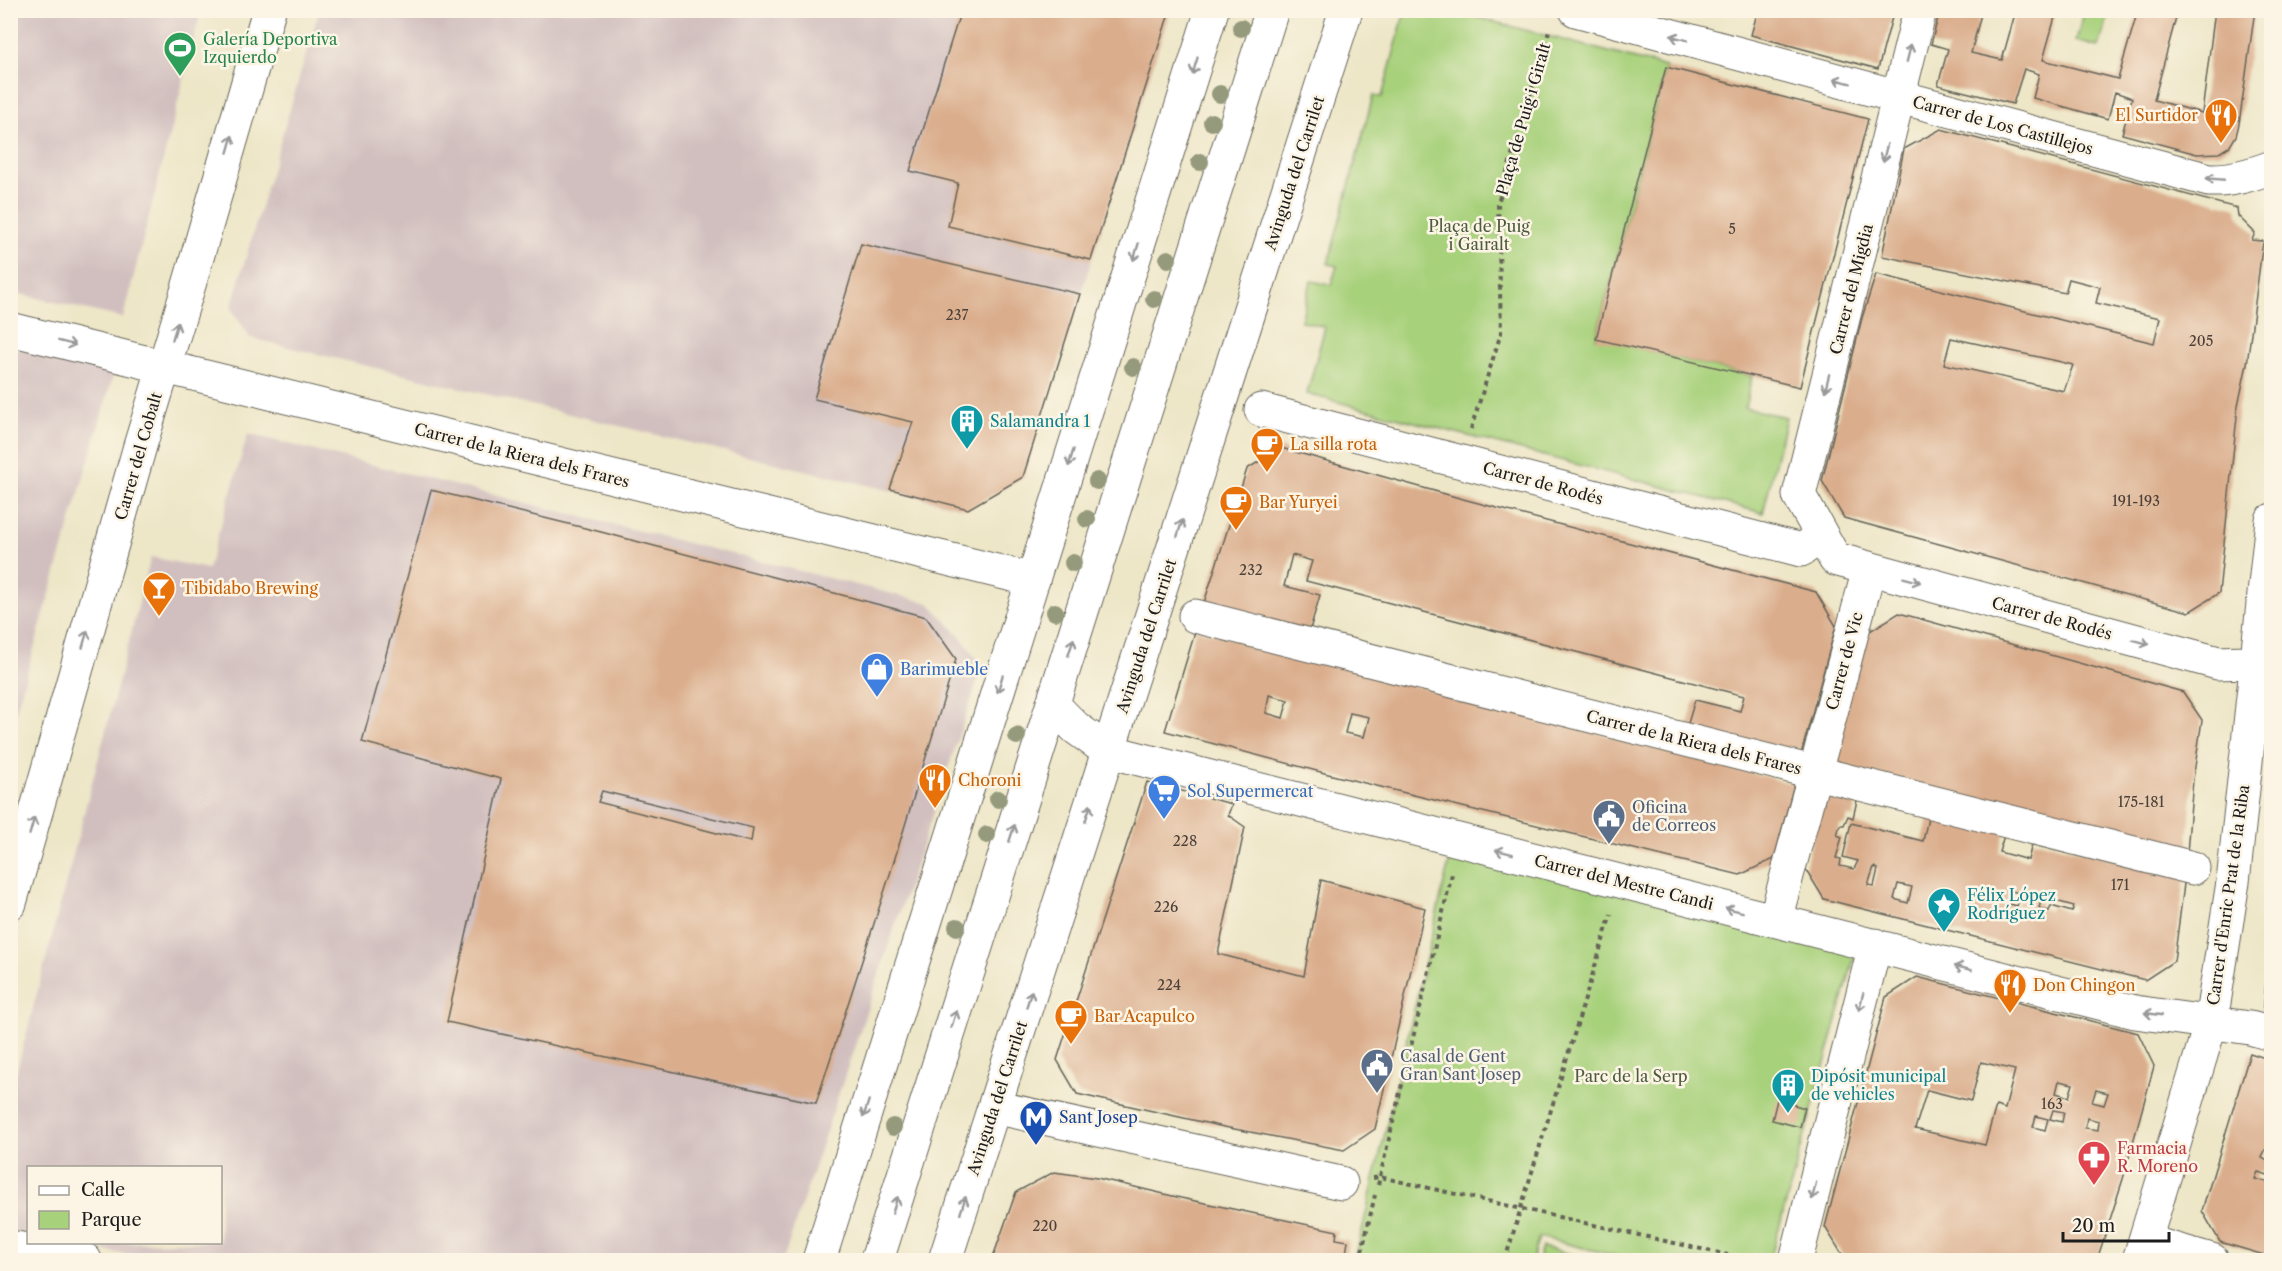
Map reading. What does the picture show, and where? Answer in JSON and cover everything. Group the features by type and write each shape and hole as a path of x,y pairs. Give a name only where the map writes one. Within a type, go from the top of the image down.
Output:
{"street":[{"name":"Carrer del Cobalt","path":"10,903 269,10"},
{"path":"819,1260 1212,10"},
{"path":"877,1260 1272,10"},
{"name":"Avinguda del Carrilet","path":"945,1260 1346,10"},
{"name":"Carrer del Migdia","path":"1828,548 1799,495 1920,10"},
{"name":"Carrer de Los Castillejos","path":"1564,16 1736,53 2209,180 2246,176 2271,167"},
{"name":"Carrer de la Riera dels Frares","path":"10,329 1033,580"},
{"name":"Carrer de Rodés","path":"1261,410 1801,550 1828,548 1869,569 2218,663 2264,661"},
{"name":"Carrer d'Enric Prat de la Riba","path":"2142,1251 2211,1022 2264,661 2271,520"},
{"name":"Carrer de Vic","path":"1775,920 1869,569"},
{"name":"Carrer de la Riera dels Frares","path":"1195,616 1818,760 2193,868"},
{"name":"Carrer del Mestre Candi","path":"1053,705 1076,728 1108,751 2135,1012 2250,1028 2271,1034"},
{"path":"1796,1260 1875,945"},
{"path":"994,1107 1341,1183"},
{"path":"10,1246 85,1260"},
{"path":"2142,1251 2212,1260"}],"path":[{"name":"Plaça de Puig i Giralt","path":"1461,462 1501,333 1498,203 1564,16"},
{"path":"1360,1260 1454,868"},
{"path":"1505,1260 1613,908"},
{"path":"1380,1177 1750,1260"}],"shaded area":[{"path":"11,10 201,11 123,318 11,292"},
{"path":"319,11 1170,11 1023,477 968,509 250,338 231,308"},
{"path":"11,345 115,369 11,728"},
{"path":"248,434 929,603 961,637 982,667 783,1260 161,1260 61,1244 222,1244 222,1166 27,1166 27,1238 11,1235 11,1093 151,557 208,569"}],"green space":[{"path":"2085,10 2110,11 2099,47 2076,41"},
{"name":"Plaça de Puig i Gairalt","path":"1405,11 1453,11 1666,67 1596,338 1752,376 1745,408 1786,417 1763,513 1307,394 1325,327 1301,321 1311,281 1331,285 1337,266 1328,264 1373,96 1382,97"},
{"name":"Parc de la Serp","path":"1452,849 1857,948 1770,1260 1633,1260 1539,1237 1532,1260 1355,1260"},
{"path":"1542,1247 1594,1260 1538,1260"}],"building":[{"path":"961,10 1170,10 1091,260 948,226 958,183 910,171"},
{"path":"1758,10 1894,10 1878,69 1751,35"},
{"path":"1940,10 1982,10 1971,53 2002,60 2016,10 2057,10 2043,60 2118,79 2138,10 2178,10 2154,100 2202,113 2215,10 2255,10 2236,136 2230,146 2219,153 2197,154 2122,134 2132,98 2115,92 2108,119 2033,98 2039,74 2024,69 2013,104 1938,85 1948,49 1931,44"},
{"path":"1666,67 1868,119 1800,387 1596,339"},
{"path":"1941,129 2237,208 2238,216 2255,233 2252,240 2263,241 2247,364 2238,406 2219,593 2189,612 1844,518 1822,481 1862,318 1876,274 2154,343 2160,318 2096,303 2100,287 2069,279 2065,293 1882,256 1904,149","holes":["1951,338 2073,365 2064,391 1944,364"]},
{"path":"861,244 1080,294 1023,477 968,509 890,489 913,422 814,399"},
{"path":"1281,448 1463,499 1816,592 1836,626 1800,758 1686,730 1695,700 1740,711 1744,696 1306,581 1312,561 1292,555 1284,586 1320,595 1309,633 1203,606 1247,469"},
{"path":"431,490 926,617 956,659 816,1103 447,1022 501,779 362,742","holes":["602,791 753,828 751,842 598,802"]},
{"path":"1899,613 2183,692 2202,720 2193,780 2187,853 1832,764 1865,634"},
{"path":"1196,629 1794,784 1774,859 1740,875 1332,775 1165,731","holes":["1269,695 1288,700 1283,718 1266,713","1350,713 1369,717 1364,737 1345,733"]},
{"path":"1147,782 1232,804 1228,815 1245,827 1218,954 1304,976 1321,880 1425,908 1375,1129 1344,1150 1224,1127 1077,1094 1057,1060"},
{"path":"1825,788 1858,796 1853,818 1848,816 1844,825 1840,825 1837,835 1842,837 1836,858 1841,859 1840,866 1854,869 1858,861 1843,857 1851,823 1923,841 1929,813 2005,832 1999,852 2028,860 2033,840 2185,876 2174,961 2145,980 1824,899 1805,868","holes":["1874,867 1878,869 1874,886 1868,885","1898,884 1912,887 1908,903 1894,899","2010,891 2021,893 2017,906 2007,903","2044,891 2053,894 2052,900 2074,906 2072,912 2051,906 2049,911 2039,908"]},
{"path":"2271,936 2271,1018 2263,1015"},
{"path":"1917,977 2138,1033 2154,1066 2123,1179 2097,1260 1845,1259 1825,1227 1886,997","holes":["1981,1062 2015,1070 2005,1109 1996,1106 1985,1145 1915,1129 1927,1090 1971,1101","2059,1081 2073,1084 2069,1097 2056,1093","2096,1090 2108,1093 2104,1105 2092,1102","2053,1110 2064,1112 2062,1122 2050,1119","2036,1116 2048,1119 2045,1130 2033,1127","2087,1118 2099,1121 2098,1130 2085,1128"]},
{"path":"2250,1053 2271,1060 2271,1152 2265,1150 2262,1158 2271,1163 2271,1176 2258,1172 2255,1179 2271,1183 2271,1257 2220,1242 2202,1211"},
{"name":"Dipósit municipal de vehicles","path":"1777,1100 1805,1108 1800,1127 1772,1120"},
{"path":"1054,1172 1097,1178 1337,1231 1336,1239 1348,1241 1345,1260 992,1260 1016,1192"}],"place":[{"name":"Galería Deportiva Izquierdo","path":"180,77"},
{"name":"El Surtidor","path":"2221,144"},
{"name":"Salamandra 1","path":"967,450"},
{"name":"La silla rota","path":"1267,473"},
{"name":"Bar Yuryei","path":"1236,531"},
{"name":"Tibidabo Brewing","path":"159,617"},
{"name":"Barimueble","path":"877,698"},
{"name":"Choroni","path":"935,809"},
{"name":"Sol Supermercat","path":"1164,820"},
{"name":"Oficina de Correos","path":"1609,845"},
{"name":"Félix López Rodríguez","path":"1944,933"},
{"name":"Don Chingon","path":"2010,1014"},
{"name":"Bar Acapulco","path":"1071,1045"},
{"name":"Casal de Gent Gran Sant Josep","path":"1377,1094"},
{"name":"Dipósit municipal de vehicles","path":"1788,1114"},
{"name":"Sant Josep","path":"1036,1146"},
{"name":"Farmacia R. Moreno","path":"2094,1186"}]}
